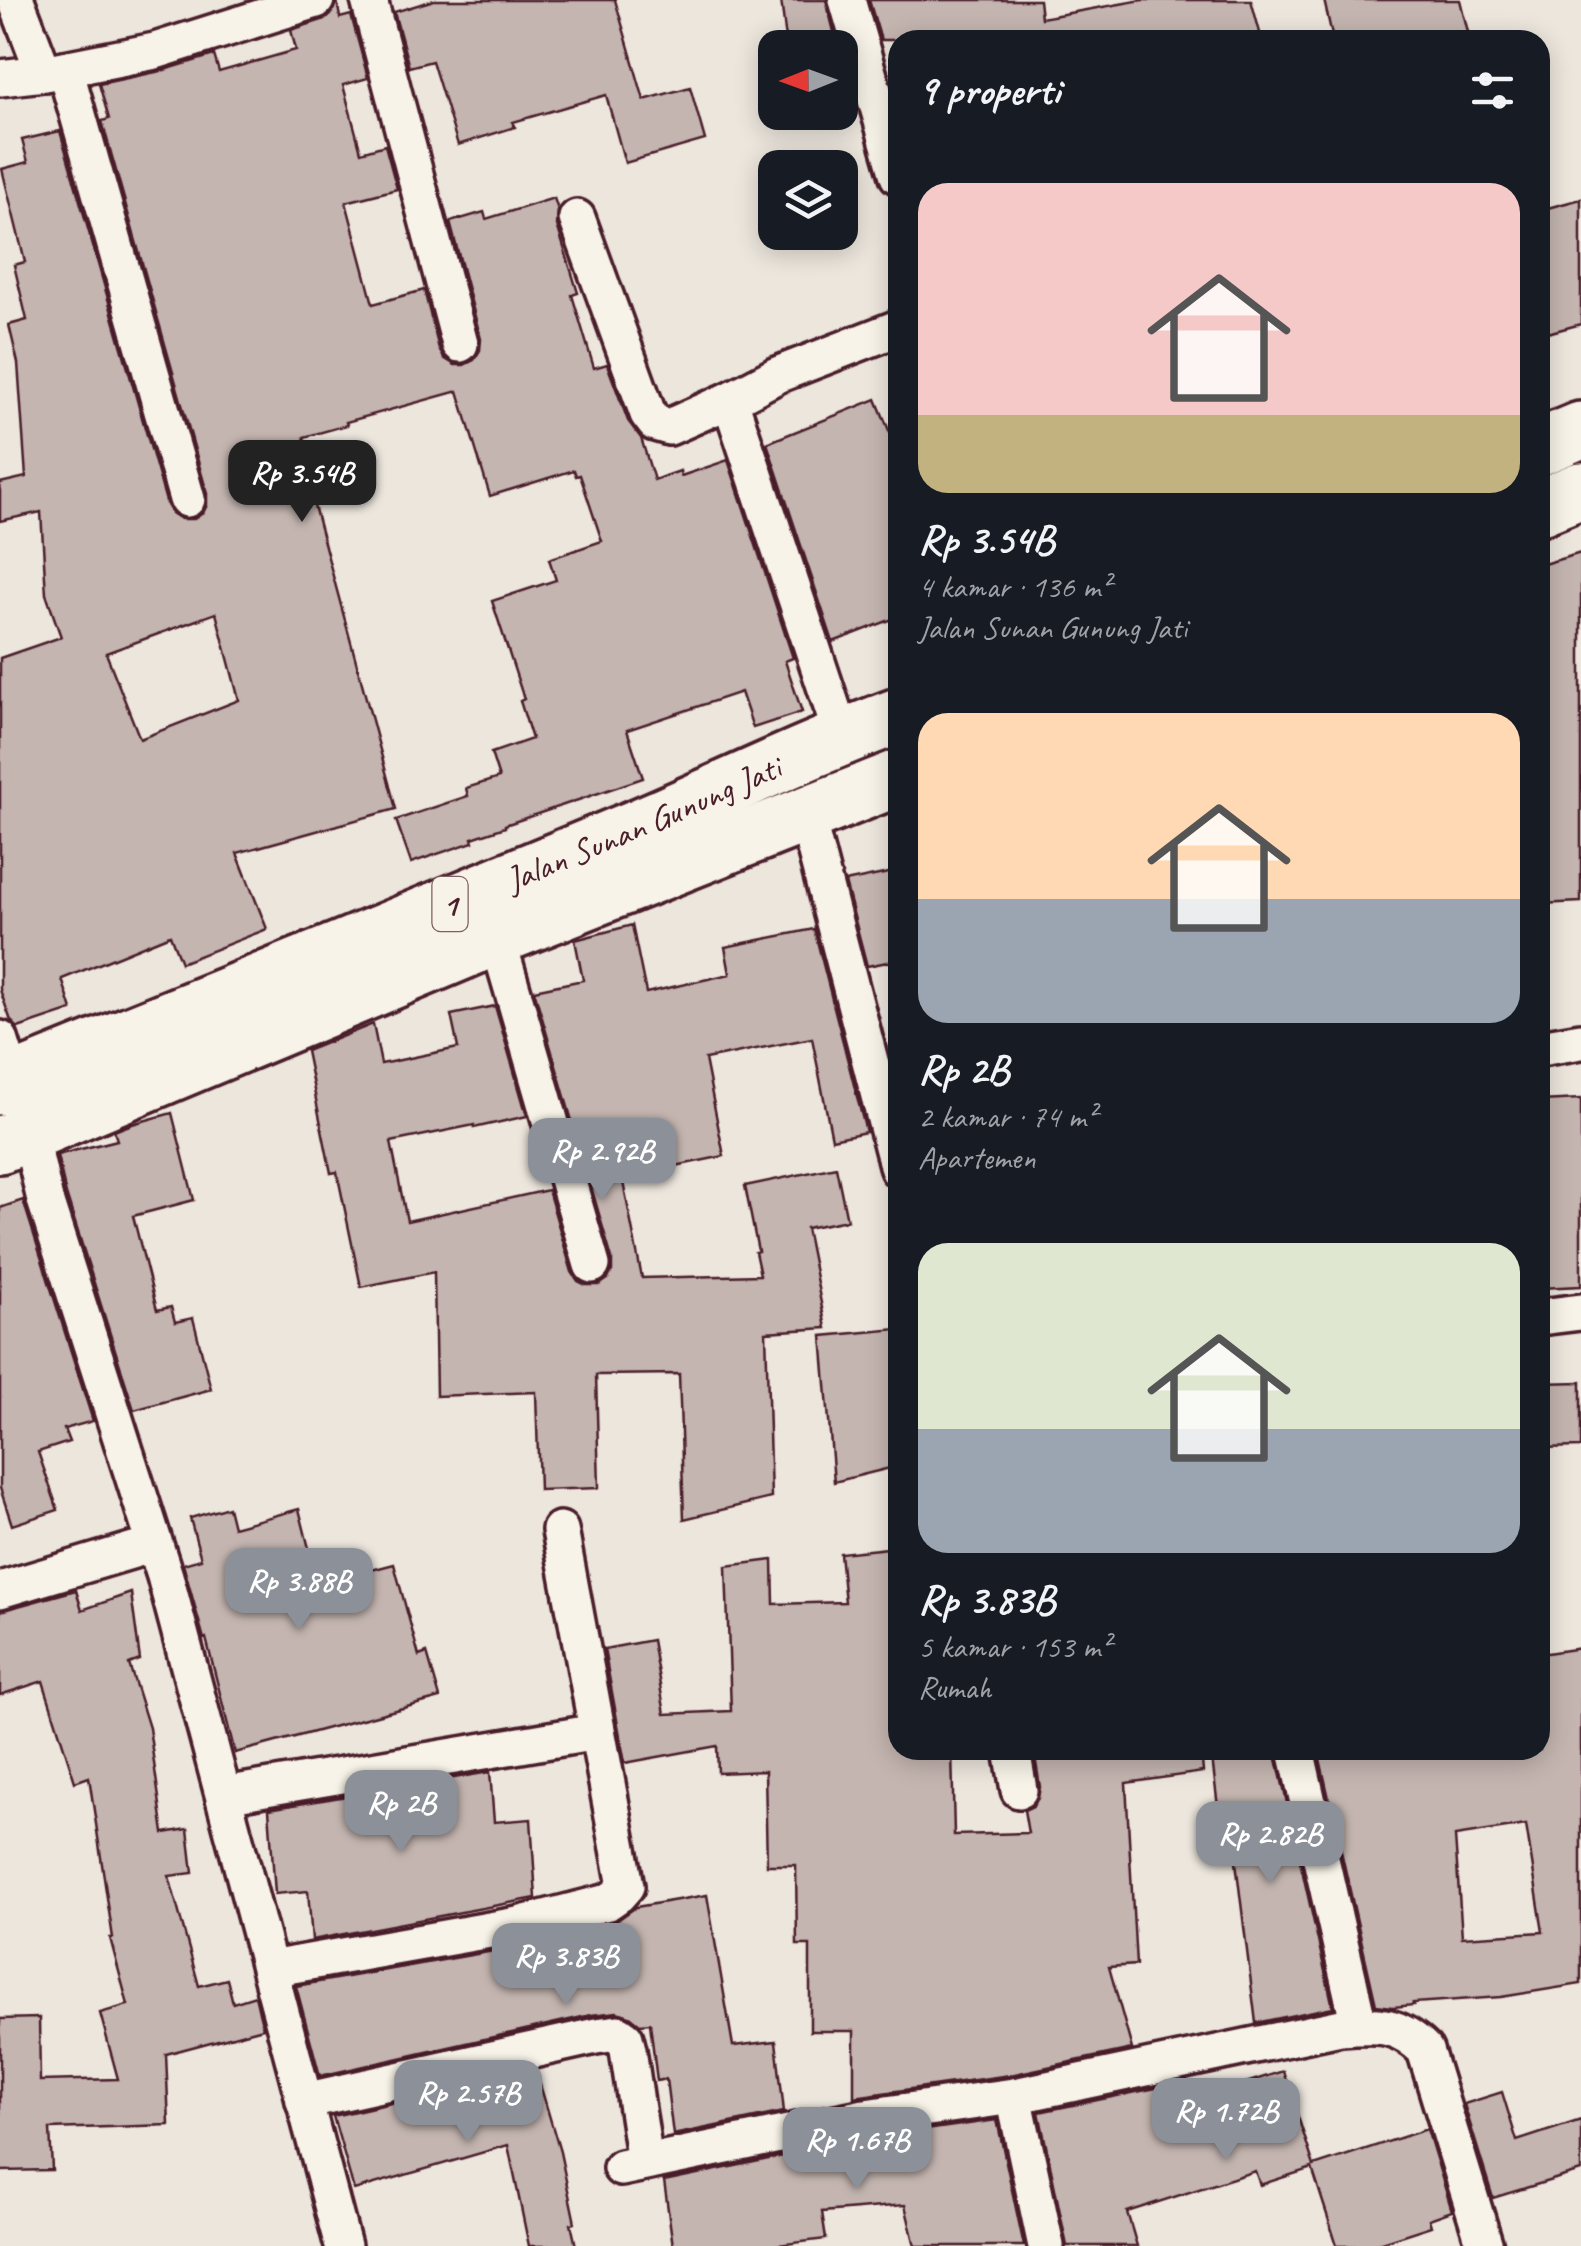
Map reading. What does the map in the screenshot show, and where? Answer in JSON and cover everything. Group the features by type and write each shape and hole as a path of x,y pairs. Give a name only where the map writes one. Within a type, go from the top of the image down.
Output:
{"highway":[{"path":"1550,443 1581,430"},
{"path":"1550,504 1581,490"},
{"name":"Jalan Sunan Gunung Jati","path":"4,1069 746,810 842,736 888,720"},
{"name":"1","path":"15,1140 497,937 746,810 806,814 888,782"}],"street":[{"path":"16,0 54,71 187,499"},
{"path":"0,78 154,51 316,0"},
{"path":"369,0 460,344"},
{"path":"847,0 888,141"},
{"path":"577,218 648,414 655,423 669,427 777,375 888,332"},
{"path":"730,400 842,736"},
{"path":"806,814 888,1130"},
{"path":"497,937 592,1264"},
{"path":"1550,1046 1581,1041"},
{"path":"4,1069 15,1140 46,1200 154,1544 343,2246"},
{"path":"1550,1316 1581,1312"},
{"path":"270,1969 518,1925 608,1902 626,1886 560,1530"},
{"path":"0,1590 154,1544"},
{"path":"224,1795 597,1732"},
{"path":"1014,1760 1019,1790"},
{"path":"1298,1760 1359,2026"},
{"path":"304,2101 618,2033 628,2050 633,2165 866,2117 1014,2096 1341,2027 1388,2026 1410,2035 1425,2050 1485,2246"},
{"path":"1014,2096 1046,2246"}],"building":[{"path":"337,0 340,18 351,15 368,78 343,85 361,152 385,145 397,189 346,202 373,304 424,290 444,358 455,365 474,360 481,339 450,222 484,212 486,219 554,198 557,225 578,293 572,295 594,368 607,364 628,421 641,438 654,480 680,471 681,476 728,460 793,658 785,661 802,712 753,728 741,692 627,730 643,778 505,825 472,838 473,842 411,863 396,820 468,796 466,788 499,778 491,753 532,739 520,701 524,699 492,601 556,580 549,559 602,541 580,475 576,476 574,470 490,496 458,391 304,437 308,451 301,454 306,476 396,809 237,853 267,929 181,963 170,935 62,979 72,1010 18,1028 11,1021 0,990 0,658 61,637 46,594 41,512 0,521 0,483 26,477 18,363 9,325 27,320 14,265 25,262 2,169 28,162 22,140 60,131 167,505 181,519 194,519 207,505 207,493 102,121 109,119 99,84 214,55 219,72 296,50 291,30 331,15","holes":["216,613 239,700 140,739 106,653"]},
{"path":"434,0 615,0 644,100 690,87 705,140 625,163 606,95 513,122 515,127 458,145 432,61 409,67 394,12"},
{"path":"781,0 826,0 834,30 785,30"},
{"path":"869,0 1039,0 1041,18 1142,0 1251,0 1259,30 888,30 888,40 881,40"},
{"path":"1324,0 1460,0 1468,30 1331,30"},
{"path":"1581,199 1581,324 1550,332 1550,207"},
{"path":"876,399 888,428 888,621 833,642 767,443"},
{"path":"1581,553 1581,902 1550,904 1550,562"},
{"path":"888,873 888,962 867,966 845,882"},
{"path":"632,925 646,993 730,974 725,947 814,929 866,1132 832,1139 812,1038 705,1059 724,1156 622,1177 642,1278 760,1275 745,1186 836,1167 847,1220 806,1228 826,1328 766,1332 771,1498 684,1519 679,1374 596,1375 599,1488 539,1490 536,1392 436,1396 434,1272 361,1287 337,1172 331,1173 306,1051 373,1024 381,1064 458,1048 451,1015 495,1006 527,1116 391,1142 407,1221 548,1190 572,1272 586,1285 599,1285 612,1271 612,1259 534,990 583,980 575,940"},
{"path":"1581,1099 1581,1286 1550,1288 1550,1101"},
{"path":"172,1113 194,1200 133,1216 157,1310 171,1307 175,1322 193,1318 211,1389 134,1410 57,1155 117,1140 114,1131"},
{"path":"23,1200 93,1421 64,1429 69,1442 38,1452 58,1510 12,1525 0,1488 0,1208"},
{"path":"888,1330 888,1468 834,1482 822,1336"},
{"path":"1581,1382 1581,1447 1550,1448 1550,1383"},
{"path":"228,1507 233,1527 299,1509 318,1584 394,1564 419,1656 427,1653 440,1698 235,1753 183,1564 201,1559 190,1518"},
{"path":"888,1548 888,1760 952,1760 954,1835 1028,1833 1024,1810 1033,1806 1040,1787 1036,1760 1202,1760 1203,1772 1126,1783 1136,1965 1109,1967 1132,2049 1010,2075 854,2097 854,2031 810,2031 810,1945 797,1945 796,1865 767,1865 765,1771 718,1773 717,1746 625,1763 604,1649 652,1640 665,1714 731,1711 726,1566 773,1560 774,1604 845,1602 840,1553"},
{"path":"76,1590 82,1610 131,1593 140,1660 129,1664 149,1728 164,1833 188,1829 193,1873 169,1876 199,1986 227,1979 233,2003 255,1996 263,2028 166,2054 169,2125 50,2129 52,2170 0,2171 0,2019 39,2018 40,2081 118,2079 100,2013 128,2005 110,1938 89,1777 75,1782 43,1681 0,1695 0,1611"},
{"path":"1581,1648 1581,1984 1501,1997 1393,2007 1376,2005 1320,1760 1550,1760 1550,1653","holes":["1526,1825 1543,1932 1462,1937 1455,1836"]},
{"path":"1212,1760 1277,1760 1333,2007 1256,2023 1235,1854 1224,1856"},
{"path":"490,1772 494,1822 531,1819 536,1898 312,1940 308,1891 275,1894 269,1809"},
{"path":"707,1895 733,2046 776,2041 784,2112 673,2135 666,2079 657,2081 650,2023 640,2024 617,2012 320,2076 296,1986 523,1946 613,1923 636,1907"},
{"path":"536,2071 560,2152 576,2246 529,2246 508,2145 354,2190 333,2116"},
{"path":"1283,2071 1314,2166 1427,2129 1452,2211 1429,2219 1431,2226 1369,2246 1337,2246 1312,2168 1260,2185 1255,2171 1127,2212 1137,2246 1067,2246 1039,2112 1161,2087 1168,2108"},
{"path":"1502,2092 1517,2141 1581,2120 1581,2171 1493,2198 1464,2104"},
{"path":"997,2120 1024,2246 915,2246 905,2205 822,2212 826,2239 770,2246 673,2246 664,2181 869,2138"}]}
